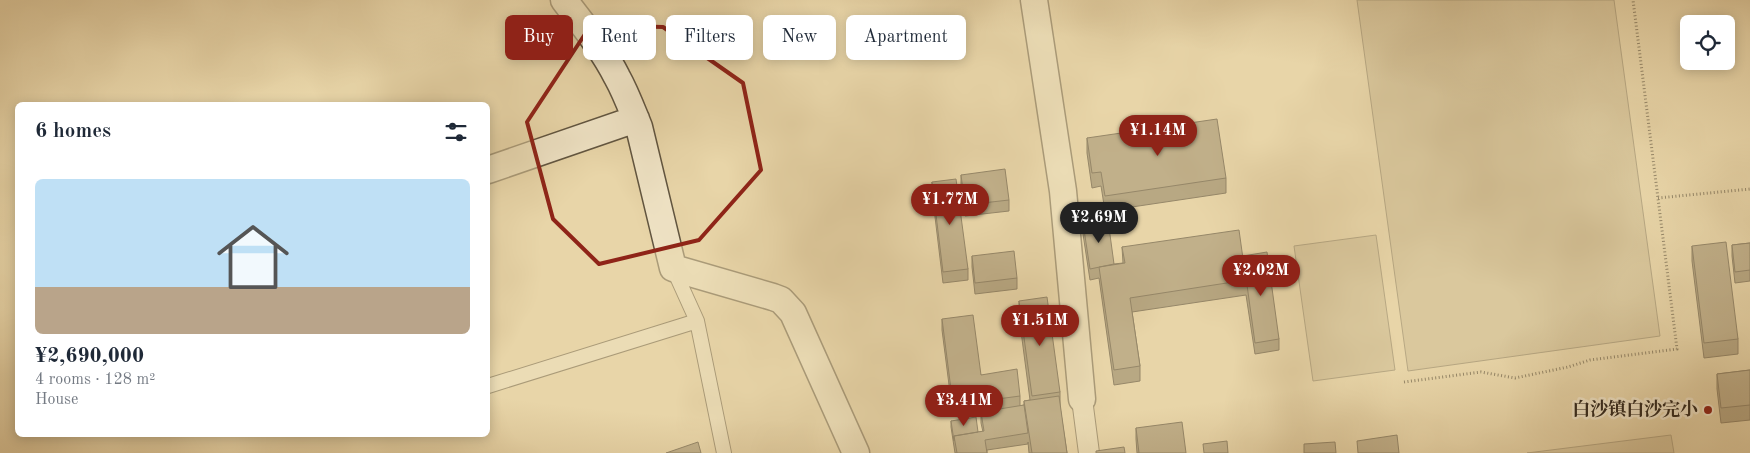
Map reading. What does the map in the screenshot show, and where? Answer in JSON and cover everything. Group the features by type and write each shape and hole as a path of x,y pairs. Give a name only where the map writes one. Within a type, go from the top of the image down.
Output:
{"street":[{"path":"564,0 609,62 636,120 673,268 772,297 788,306 793,313 856,453"},
{"path":"1034,0 1063,191 1082,399 1089,453"},
{"path":"490,169 636,120"}],"lane":[{"path":"673,268 697,321 724,453"},
{"path":"490,385 697,321"}],"path":[{"path":"1404,382 1481,372 1515,378 1568,367 1590,360 1677,349 1633,0"},
{"path":"1658,198 1750,189"}],"highlighted area":[{"path":"591,25 663,27 743,83 761,170 699,240 599,264 553,219 527,122"}],"shaded area":[{"path":"1357,0 1614,0 1660,336 1408,371"},
{"path":"1376,235 1395,370 1313,381 1294,246"},
{"path":"1671,435 1674,453 1527,453"}],"building":[{"path":"1217,119 1226,178 1105,196 1101,172 1092,173 1087,138"},
{"path":"1005,169 1009,200 965,205 961,175"},
{"path":"956,179 968,269 943,272 932,182"},
{"path":"1108,220 1114,264 1090,269 1083,223"},
{"path":"1239,230 1246,280 1130,298 1140,366 1114,370 1099,267 1125,263 1122,247"},
{"path":"1726,242 1738,339 1704,343 1692,246"},
{"path":"1750,243 1750,270 1735,272 1732,245"},
{"path":"1014,251 1017,278 975,283 972,256"},
{"path":"1267,252 1279,339 1255,343 1243,256"},
{"path":"1047,297 1060,392 1032,396 1019,301"},
{"path":"973,315 981,375 1017,369 1020,396 953,405 942,319"},
{"path":"1750,370 1750,405 1721,408 1717,374"},
{"path":"1059,396 1067,453 1032,453 1024,401"},
{"path":"1024,405 1028,433 985,440 987,453 957,453 954,436 984,431 981,412"},
{"path":"976,417 978,432 954,436 954,441 951,421"},
{"path":"1182,422 1186,453 1139,453 1136,428"},
{"path":"1397,435 1399,453 1358,453 1357,441"},
{"path":"1227,441 1228,453 1204,453 1203,444"},
{"path":"698,442 701,453 666,453"},
{"path":"1335,442 1336,453 1304,453 1304,444"},
{"path":"1124,447 1125,453 1096,453 1096,451"}],"place":[{"name":"白沙镇白沙完小","path":"1708,410"}]}
